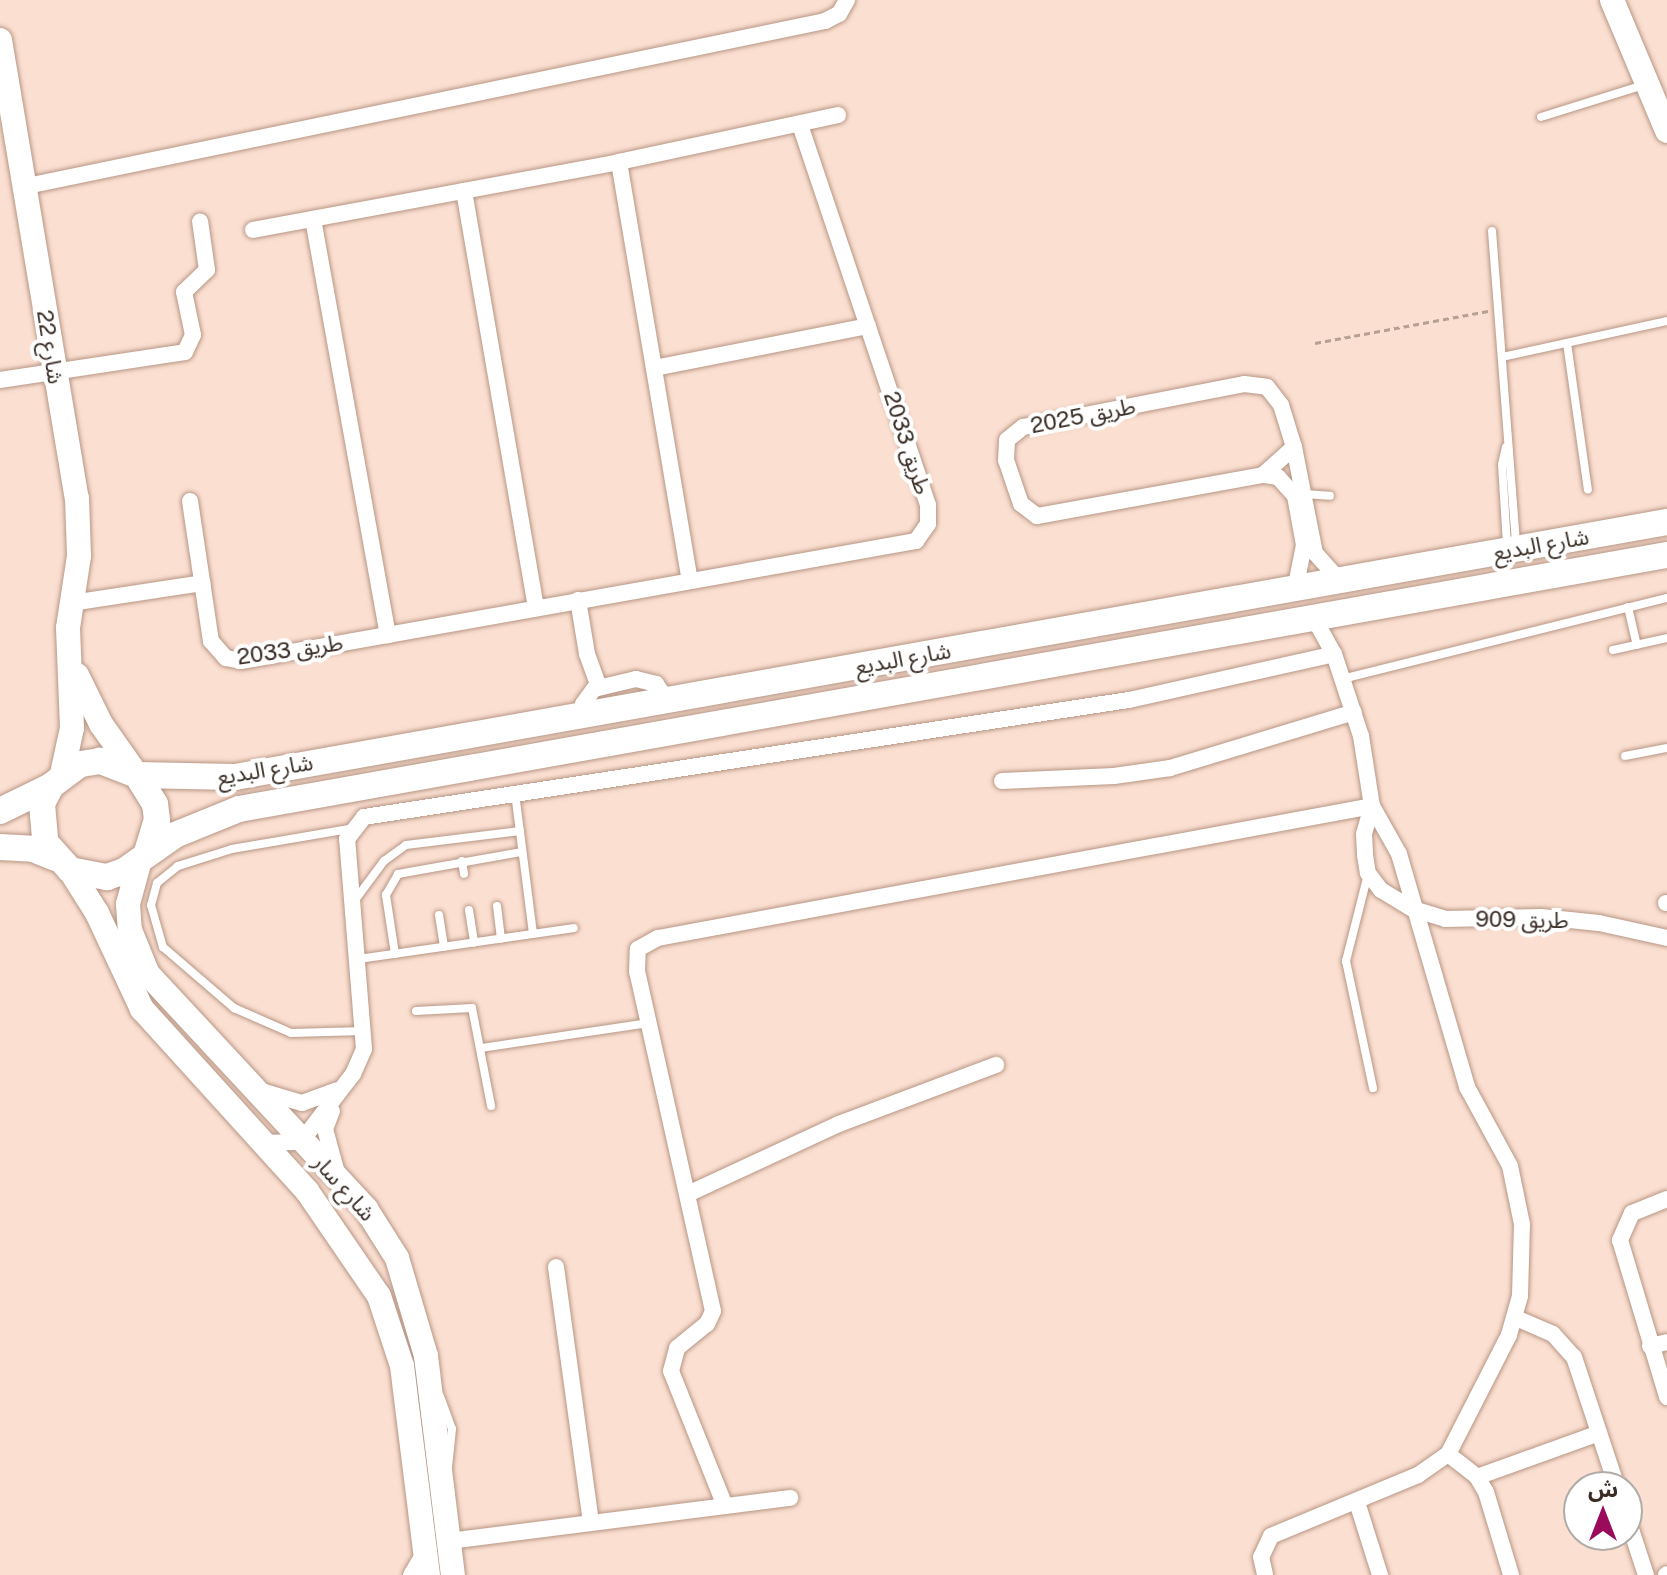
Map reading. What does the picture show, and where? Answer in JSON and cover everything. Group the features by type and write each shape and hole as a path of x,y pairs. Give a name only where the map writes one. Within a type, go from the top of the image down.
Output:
{"main road":[{"name":"شارع البديع","path":"137,775 235,777 1667,522"},
{"name":"شارع البديع","path":"143,856 189,828 239,809 1667,555"},
{"path":"0,811 56,780 100,761 137,775 148,788 157,820 143,856 107,877 63,864 33,849 0,847"},
{"path":"56,780 40,823 63,864"}],"street":[{"path":"27,186 825,21 839,14 847,0"},
{"path":"1612,0 1645,85 1667,131"},
{"name":"شارع 22","path":"0,40 9,147 27,186 53,373 80,527 68,655 72,728 56,780"},
{"path":"253,230 619,162 838,115"},
{"name":"طريق 2033","path":"190,501 211,641 233,661 690,580 897,548 923,534 928,505 800,125"},
{"path":"619,162 690,580"},
{"path":"464,191 536,607"},
{"path":"313,219 388,635"},
{"path":"0,380 176,356 189,349 193,335 184,292 207,270 200,221"},
{"path":"654,368 868,326"},
{"name":"طريق 2025","path":"1263,475 1037,516 1021,504 1005,447 1023,427 1252,383 1278,398 1294,447 1315,553 1340,581"},
{"path":"1263,475 1294,447"},
{"path":"1263,475 1284,480 1295,496 1305,554 1295,590"},
{"path":"72,603 202,583"},
{"path":"578,600 587,654 599,687"},
{"path":"1265,1575 1261,1557 1271,1536 1418,1475 1448,1454 1516,1318 1523,1253 1518,1195 1510,1166 1467,1087 1394,837 1372,806 1354,712 1334,654 1315,620"},
{"path":"339,1180 325,1129 359,1062 366,1032 352,904 349,829 374,814 1129,700 1334,654"},
{"name":"شارع 22","path":"68,655 101,724 137,775"},
{"path":"582,715 585,698 599,687 643,679 661,688 667,700"},
{"path":"1002,781 1086,779 1170,768 1354,712"},
{"path":"1368,873 1364,834 1372,806"},
{"path":"725,1506 671,1371 677,1348 707,1324 713,1311 635,960 647,941 1372,806"},
{"name":"شارع سار","path":"143,856 128,904 136,953 166,995 376,1222 397,1258 418,1319 429,1378 453,1575"},
{"name":"شارع سار","path":"63,864 97,913 142,1009 265,1143 352,1251 390,1321 402,1366 426,1563"},
{"name":"طريق 909","path":"1368,873 1381,890 1413,909 1445,919 1599,923 1667,938"},
{"path":"688,1194 839,1124 996,1065"},
{"path":"251,1087 302,1103 345,1085"},
{"path":"265,1143 298,1140 345,1085"},
{"path":"1667,1199 1632,1213 1620,1230 1659,1344 1667,1397"},
{"path":"556,1267 591,1522"},
{"path":"1516,1318 1565,1345 1612,1471"},
{"path":"1477,1477 1599,1433"},
{"path":"1448,1454 1477,1477 1511,1575"},
{"path":"449,1541 790,1498"},
{"path":"1357,1502 1380,1575"},
{"path":"1638,1551 1646,1575"},
{"path":"411,1575 426,1563"}],"lane":[{"path":"1541,117 1645,85"},
{"path":"1492,231 1512,551"},
{"path":"1502,357 1667,321"},
{"path":"1567,343 1588,490"},
{"path":"1303,494 1330,496"},
{"path":"1342,679 1667,598"},
{"path":"1628,607 1637,645"},
{"path":"1613,650 1667,638"},
{"path":"1625,756 1667,748"},
{"path":"515,793 533,934"},
{"path":"349,829 213,855 178,866 157,883 151,905 163,947 215,995 281,1030 302,1035 366,1032"},
{"path":"352,904 384,861 406,845 520,831"},
{"path":"395,954 388,887 398,874 522,852"},
{"path":"490,857 492,871"},
{"path":"462,861 464,874"},
{"path":"432,866 433,879"},
{"path":"1368,873 1346,961 1373,1088"},
{"path":"497,906 501,939"},
{"path":"469,910 474,943"},
{"path":"439,915 444,947"},
{"path":"359,959 574,928"},
{"path":"416,1011 472,1008 491,1106"},
{"path":"481,1048 648,1023"}],"path":[{"path":"1315,343 1498,309"}]}
